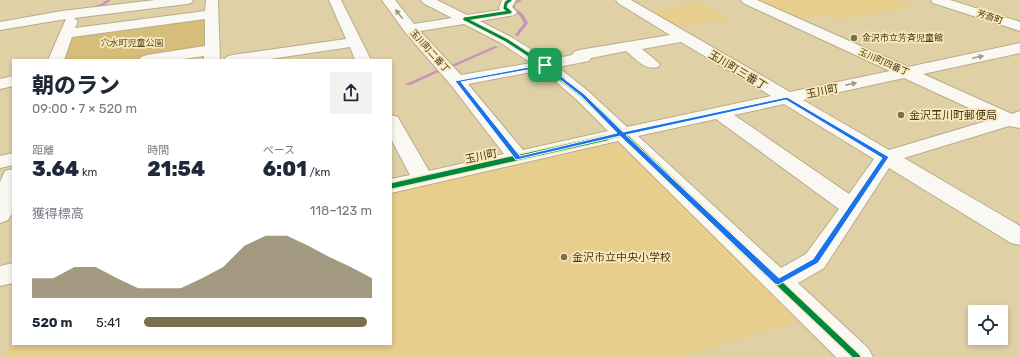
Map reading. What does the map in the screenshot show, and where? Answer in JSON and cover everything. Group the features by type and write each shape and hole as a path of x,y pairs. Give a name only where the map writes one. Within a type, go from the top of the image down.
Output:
{"street":[{"path":"0,26 83,6 188,0"},
{"path":"335,0 362,59"},
{"name":"玉川町二番丁","path":"388,0 410,29 457,81 518,158"},
{"path":"427,0 506,40 545,65 582,95 857,357"},
{"path":"410,29 510,12 505,8 506,3 512,0 523,0"},
{"name":"玉川町三番丁","path":"622,0 1020,237"},
{"name":"玉川町四番丁","path":"747,0 1017,121"},
{"name":"芳斎町","path":"937,0 1020,27"},
{"path":"56,59 72,16 83,6"},
{"path":"66,34 212,7 211,55 160,59"},
{"path":"457,81 583,58 580,55 683,37"},
{"path":"239,59 355,42"},
{"path":"629,46 652,64"},
{"name":"玉川町","path":"392,186 622,134 1020,48"},
{"path":"0,84 12,81"},
{"path":"719,113 852,207"},
{"path":"778,282 815,261 886,157 1017,121"},
{"path":"392,123 423,179"},
{"path":"0,162 12,159"},
{"path":"0,215 12,179"},
{"path":"0,219 12,215"},
{"path":"0,276 12,274"}],"shaded area":[{"path":"753,0 900,0 916,6 840,20 828,15 801,19"},
{"path":"700,2 731,18 678,27 650,11"},
{"name":"金沢市立中央小学校","path":"620,141 801,320 683,357 6,357 12,343 12,345 392,345 392,194"}],"green space":[{"name":"穴水町児童公園","path":"207,17 205,47 202,49 138,59 64,59 73,36"}],"waterway":[{"path":"90,8 102,5 109,0"},
{"path":"517,35 526,23 522,15 513,8 513,3 520,0"},
{"path":"451,66 496,47"},
{"path":"408,84 441,70"}],"cycle path":[{"path":"465,19 510,12 505,8 506,3 510,0"},
{"path":"465,19 506,40 545,65 582,95 857,357"},
{"path":"392,186 622,134"}],"place":[{"name":"金沢市立芳斉児童館","path":"854,38"},
{"name":"金沢玉川町郵便局","path":"901,115"},
{"name":"金沢市立中央小学校","path":"564,257"}],"route":[{"path":"545,65 457,81 518,158 622,134 778,282 815,261 886,157 787,98 622,134 582,95 545,65"}]}
